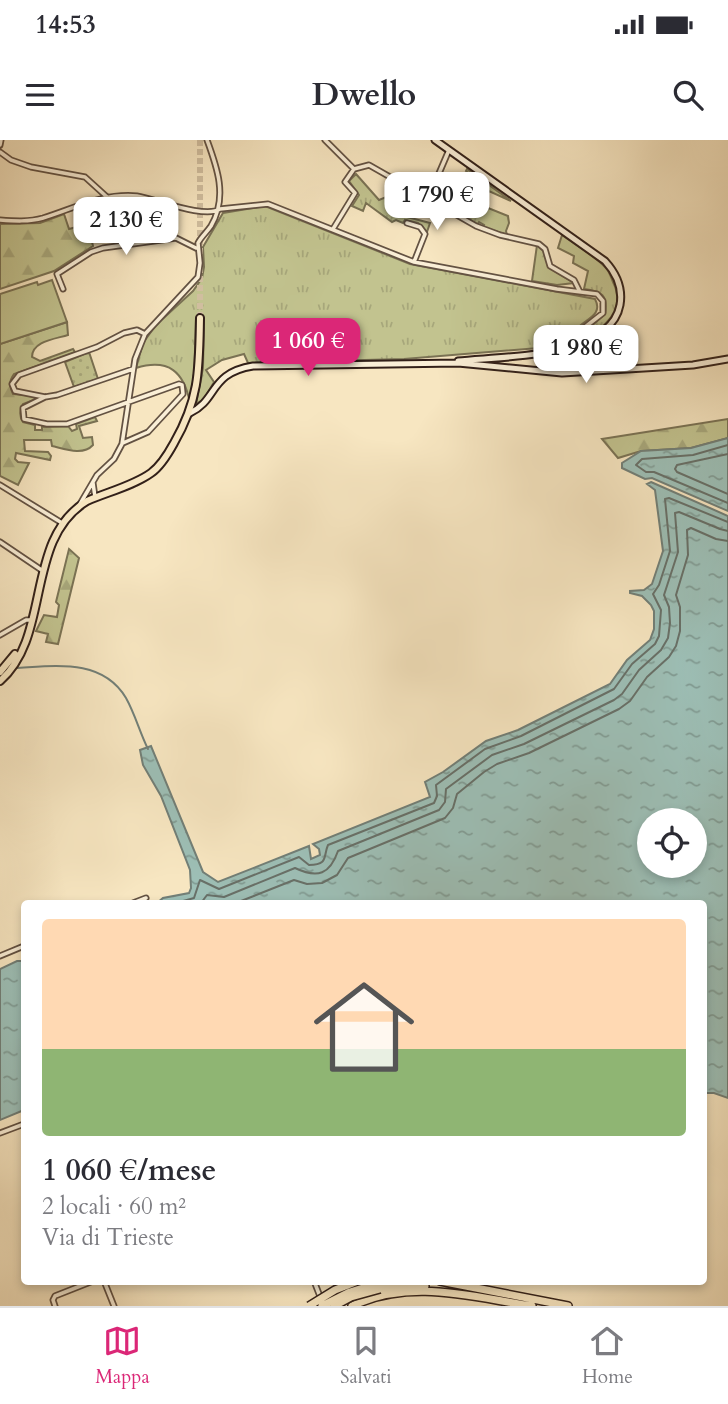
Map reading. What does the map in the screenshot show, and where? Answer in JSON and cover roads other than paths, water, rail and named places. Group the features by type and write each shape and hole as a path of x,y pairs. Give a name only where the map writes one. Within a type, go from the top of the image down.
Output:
{"highway":[{"path":"309,1306 347,1285"},
{"path":"324,1306 350,1292 379,1286 414,1285 440,1287 540,1306"},
{"path":"466,1285 472,1286"},
{"path":"467,1285 568,1306"},
{"path":"336,1306 379,1286"},
{"path":"352,1306 396,1292 428,1290 532,1306"}],"main road":[{"path":"0,681 10,670 25,641 49,553 64,524 79,506 154,471 170,450 190,413 198,379 200,318"},
{"path":"0,672 25,641"}],"street":[{"path":"79,506 93,481 114,459 122,444 133,369 145,334 198,277 198,243 212,225 219,192 219,172 207,140"},
{"path":"326,140 355,169"},
{"path":"190,413 200,406 222,378 241,368 440,363 552,351 579,345 604,332 619,309 617,277 611,268 435,140"},
{"path":"428,199 449,150"},
{"path":"0,152 11,160 31,167 85,177 107,197"},
{"path":"333,230 355,193 345,182 355,169 369,165 476,226 539,244 545,249 550,266 574,280 580,292"},
{"path":"0,220 33,220 80,203 107,197 135,196 195,210 216,212 220,209 268,204 414,262 597,294 603,301 603,313 580,331 579,345"},
{"path":"407,223 420,227 425,234 414,262"},
{"path":"62,289 57,274 96,250 176,238 197,248"},
{"path":"45,397 16,391 13,380 19,375 97,347 133,330 145,334"},
{"path":"440,363 562,373 693,365 728,359"},
{"path":"122,444 151,429 183,394 184,388 179,384 67,424 47,424 24,419 23,408 45,397 133,369"},
{"path":"93,481 95,497"},
{"path":"0,485 64,524"},
{"path":"0,542 43,571"},
{"path":"0,635 26,620 31,620"},
{"path":"141,900 146,898"},
{"path":"0,956 21,947"},
{"path":"0,1133 21,1125"},
{"path":"54,1304 55,1296 83,1285"},
{"path":"106,1285 114,1306"},
{"path":"316,1285 324,1306 352,1285"},
{"path":"336,1306 352,1294 355,1285"}],"water":[{"path":"728,438 728,511 622,468 622,463 641,451 691,448"},
{"path":"651,482 728,516 728,1098 707,1093 707,900 161,900 189,893 190,870 161,796 143,765 140,750 151,746 203,872 218,882 309,846 311,859 320,855 319,849 313,844 430,797 425,782 486,741 518,730 610,684 627,660 650,640 654,629 654,611 642,596 630,591 644,590 652,584 663,551 655,490 647,484"},
{"path":"21,961 21,1111 0,1120 0,969"}],"waterway":[{"path":"15,668 76,667 104,676 116,685 126,698 148,749"}],"tunnel":[{"path":"200,140 200,254"},
{"path":"200,268 200,318"}]}
